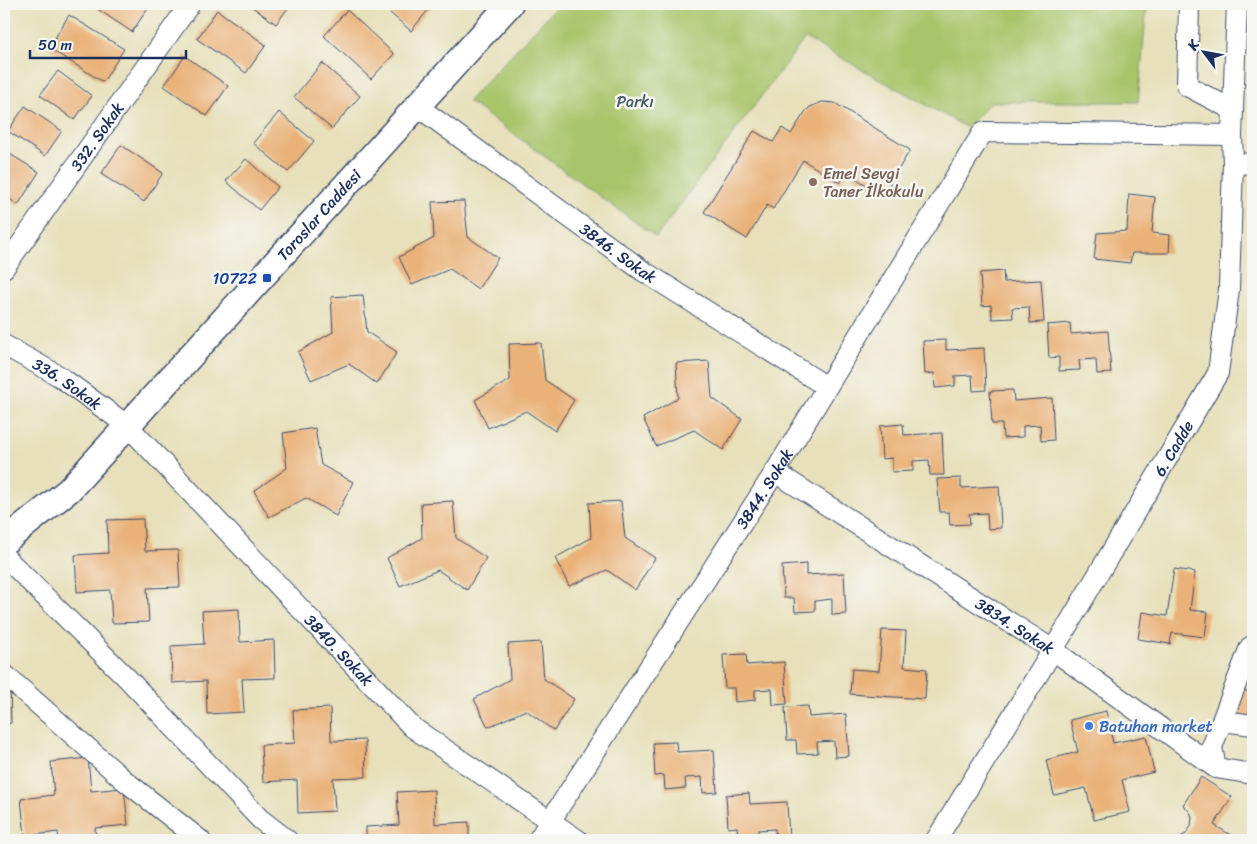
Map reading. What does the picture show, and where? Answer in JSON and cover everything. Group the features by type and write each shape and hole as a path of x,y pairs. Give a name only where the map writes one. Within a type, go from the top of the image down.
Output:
{"main road":[{"name":"Toroslar Caddesi","path":"4,542 69,490 510,4"},
{"name":"Toroslar Caddesi","path":"4,521 57,478 128,426"}],"street":[{"name":"332. Sokak","path":"4,268 190,4"},
{"path":"1189,4 1187,86 1233,110"},
{"name":"6. Cadde","path":"936,840 1053,650 1218,373 1229,289 1237,4"},
{"name":"3846. Sokak","path":"417,106 643,271 827,387"},
{"name":"3844. Sokak","path":"538,840 775,472 983,132 1232,135"},
{"path":"1233,162 1253,164"},
{"name":"336. Sokak","path":"4,344 59,376 128,426"},
{"name":"3840. Sokak","path":"128,426 412,728 578,840"},
{"name":"3834. Sokak","path":"775,472 1053,650 1216,768 1253,774"},
{"path":"4,556 128,679 260,819 287,840"},
{"path":"1216,768 1212,747 1250,647"},
{"path":"4,674 124,780 200,840"},
{"path":"1223,721 1253,725"}],"green space":[{"name":"Parkı","path":"559,4 1147,4 1138,102 991,102 966,127 805,38 656,237 468,101"}],"building":[{"path":"90,4 147,4 150,5 132,32"},
{"path":"248,4 291,4 276,24"},
{"path":"384,4 433,4 411,31 382,6"},
{"path":"217,10 266,45 246,73 197,39"},
{"path":"347,10 394,54 371,79 324,36"},
{"path":"69,15 124,49 103,82 49,48"},
{"path":"185,56 228,86 207,116 164,86"},
{"path":"322,63 360,96 332,129 294,97"},
{"path":"58,71 92,96 74,120 40,95"},
{"path":"822,102 835,103 910,150 883,195 847,173 840,183 803,160 773,209 767,205 747,239 704,212 754,131 773,142 782,128 791,134 805,112 810,107"},
{"path":"25,106 62,131 45,156 8,131"},
{"path":"279,112 314,141 288,172 253,143"},
{"path":"121,145 163,173 144,202 101,174"},
{"path":"5,151 39,172 18,205 4,195"},
{"path":"246,159 278,187 259,210 226,181"},
{"path":"1129,194 1155,197 1152,233 1170,235 1169,253 1132,253 1130,263 1094,259 1097,233 1127,231"},
{"path":"464,201 468,237 498,258 478,289 450,269 412,285 399,257 434,238 432,202"},
{"path":"1003,271 1004,282 1041,280 1044,322 1030,323 1029,307 1012,308 1013,318 992,319 991,305 982,306 980,273"},
{"path":"363,295 367,332 397,352 377,384 349,364 311,380 298,352 333,332 331,297"},
{"path":"1070,323 1071,334 1108,331 1111,373 1097,374 1096,359 1079,360 1080,370 1059,371 1059,357 1049,358 1047,325"},
{"path":"946,340 946,350 984,348 986,390 973,391 972,375 955,376 955,386 935,388 934,373 925,374 923,341"},
{"path":"541,343 545,380 574,400 555,431 526,411 488,428 475,400 510,380 509,344"},
{"path":"709,361 712,398 742,419 723,450 694,430 656,446 643,418 678,398 676,363"},
{"path":"1013,390 1014,401 1052,398 1054,440 1041,441 1040,425 1023,426 1023,437 1003,438 1002,424 992,424 990,391"},
{"path":"903,424 904,435 942,433 944,475 930,475 929,460 913,461 913,471 892,472 892,458 882,459 880,426"},
{"path":"315,428 321,465 353,482 336,516 306,498 269,517 254,491 287,468 283,433"},
{"path":"961,478 961,488 999,486 1001,528 988,529 987,513 969,514 970,524 950,525 949,512 940,512 937,479"},
{"path":"453,501 456,538 486,558 467,590 438,570 400,586 387,558 422,538 421,503"},
{"path":"621,501 625,538 655,558 635,590 607,570 569,586 555,558 591,538 589,503"},
{"path":"143,519 145,551 178,550 180,587 147,588 149,622 112,623 110,590 77,592 75,555 108,553 107,520"},
{"path":"806,564 806,575 844,573 846,614 832,615 832,599 815,601 815,611 795,612 794,598 784,598 782,566"},
{"path":"1174,569 1195,572 1190,610 1208,612 1205,637 1172,633 1170,644 1138,639 1142,612 1167,616"},
{"path":"239,609 240,642 274,640 275,678 242,679 244,712 207,714 206,681 172,683 171,646 204,644 202,611"},
{"path":"882,630 906,631 904,667 927,669 925,699 850,694 852,669 879,671"},
{"path":"541,642 544,679 574,699 554,731 526,710 488,727 474,699 510,679 508,644"},
{"path":"746,654 747,665 784,662 787,704 773,705 772,689 755,690 755,700 735,702 734,688 725,688 723,655"},
{"path":"4,686 10,686 11,723 4,724"},
{"path":"1240,690 1253,692 1253,719 1236,717"},
{"path":"808,706 809,717 846,714 849,756 835,757 834,741 817,742 818,753 797,754 796,740 787,740 785,707"},
{"path":"330,708 331,741 365,740 366,777 333,778 335,811 298,813 297,780 263,782 261,745 295,743 293,710"},
{"path":"1106,711 1113,743 1146,736 1154,772 1122,780 1130,812 1094,820 1086,788 1054,795 1046,760 1078,752 1070,720"},
{"path":"676,742 677,752 714,750 717,792 703,793 702,777 685,778 686,788 665,790 664,775 655,776 653,743"},
{"path":"88,758 91,791 124,788 128,825 95,828 96,840 59,840 58,832 25,836 21,799 54,795 51,762"},
{"path":"1201,777 1232,797 1214,825 1239,840 1174,840 1186,834 1191,826 1192,817 1183,805"},
{"path":"434,790 435,824 469,822 469,840 366,840 366,827 399,825 397,792"},
{"path":"749,793 750,804 787,802 789,840 776,840 775,829 758,830 759,840 738,840 737,827 728,828 726,795"}],"place":[{"name":"Emel Sevgi Taner İlkokulu","path":"813,182"},
{"name":"10722","path":"267,278"},
{"name":"Batuhan market","path":"1089,726"}]}
